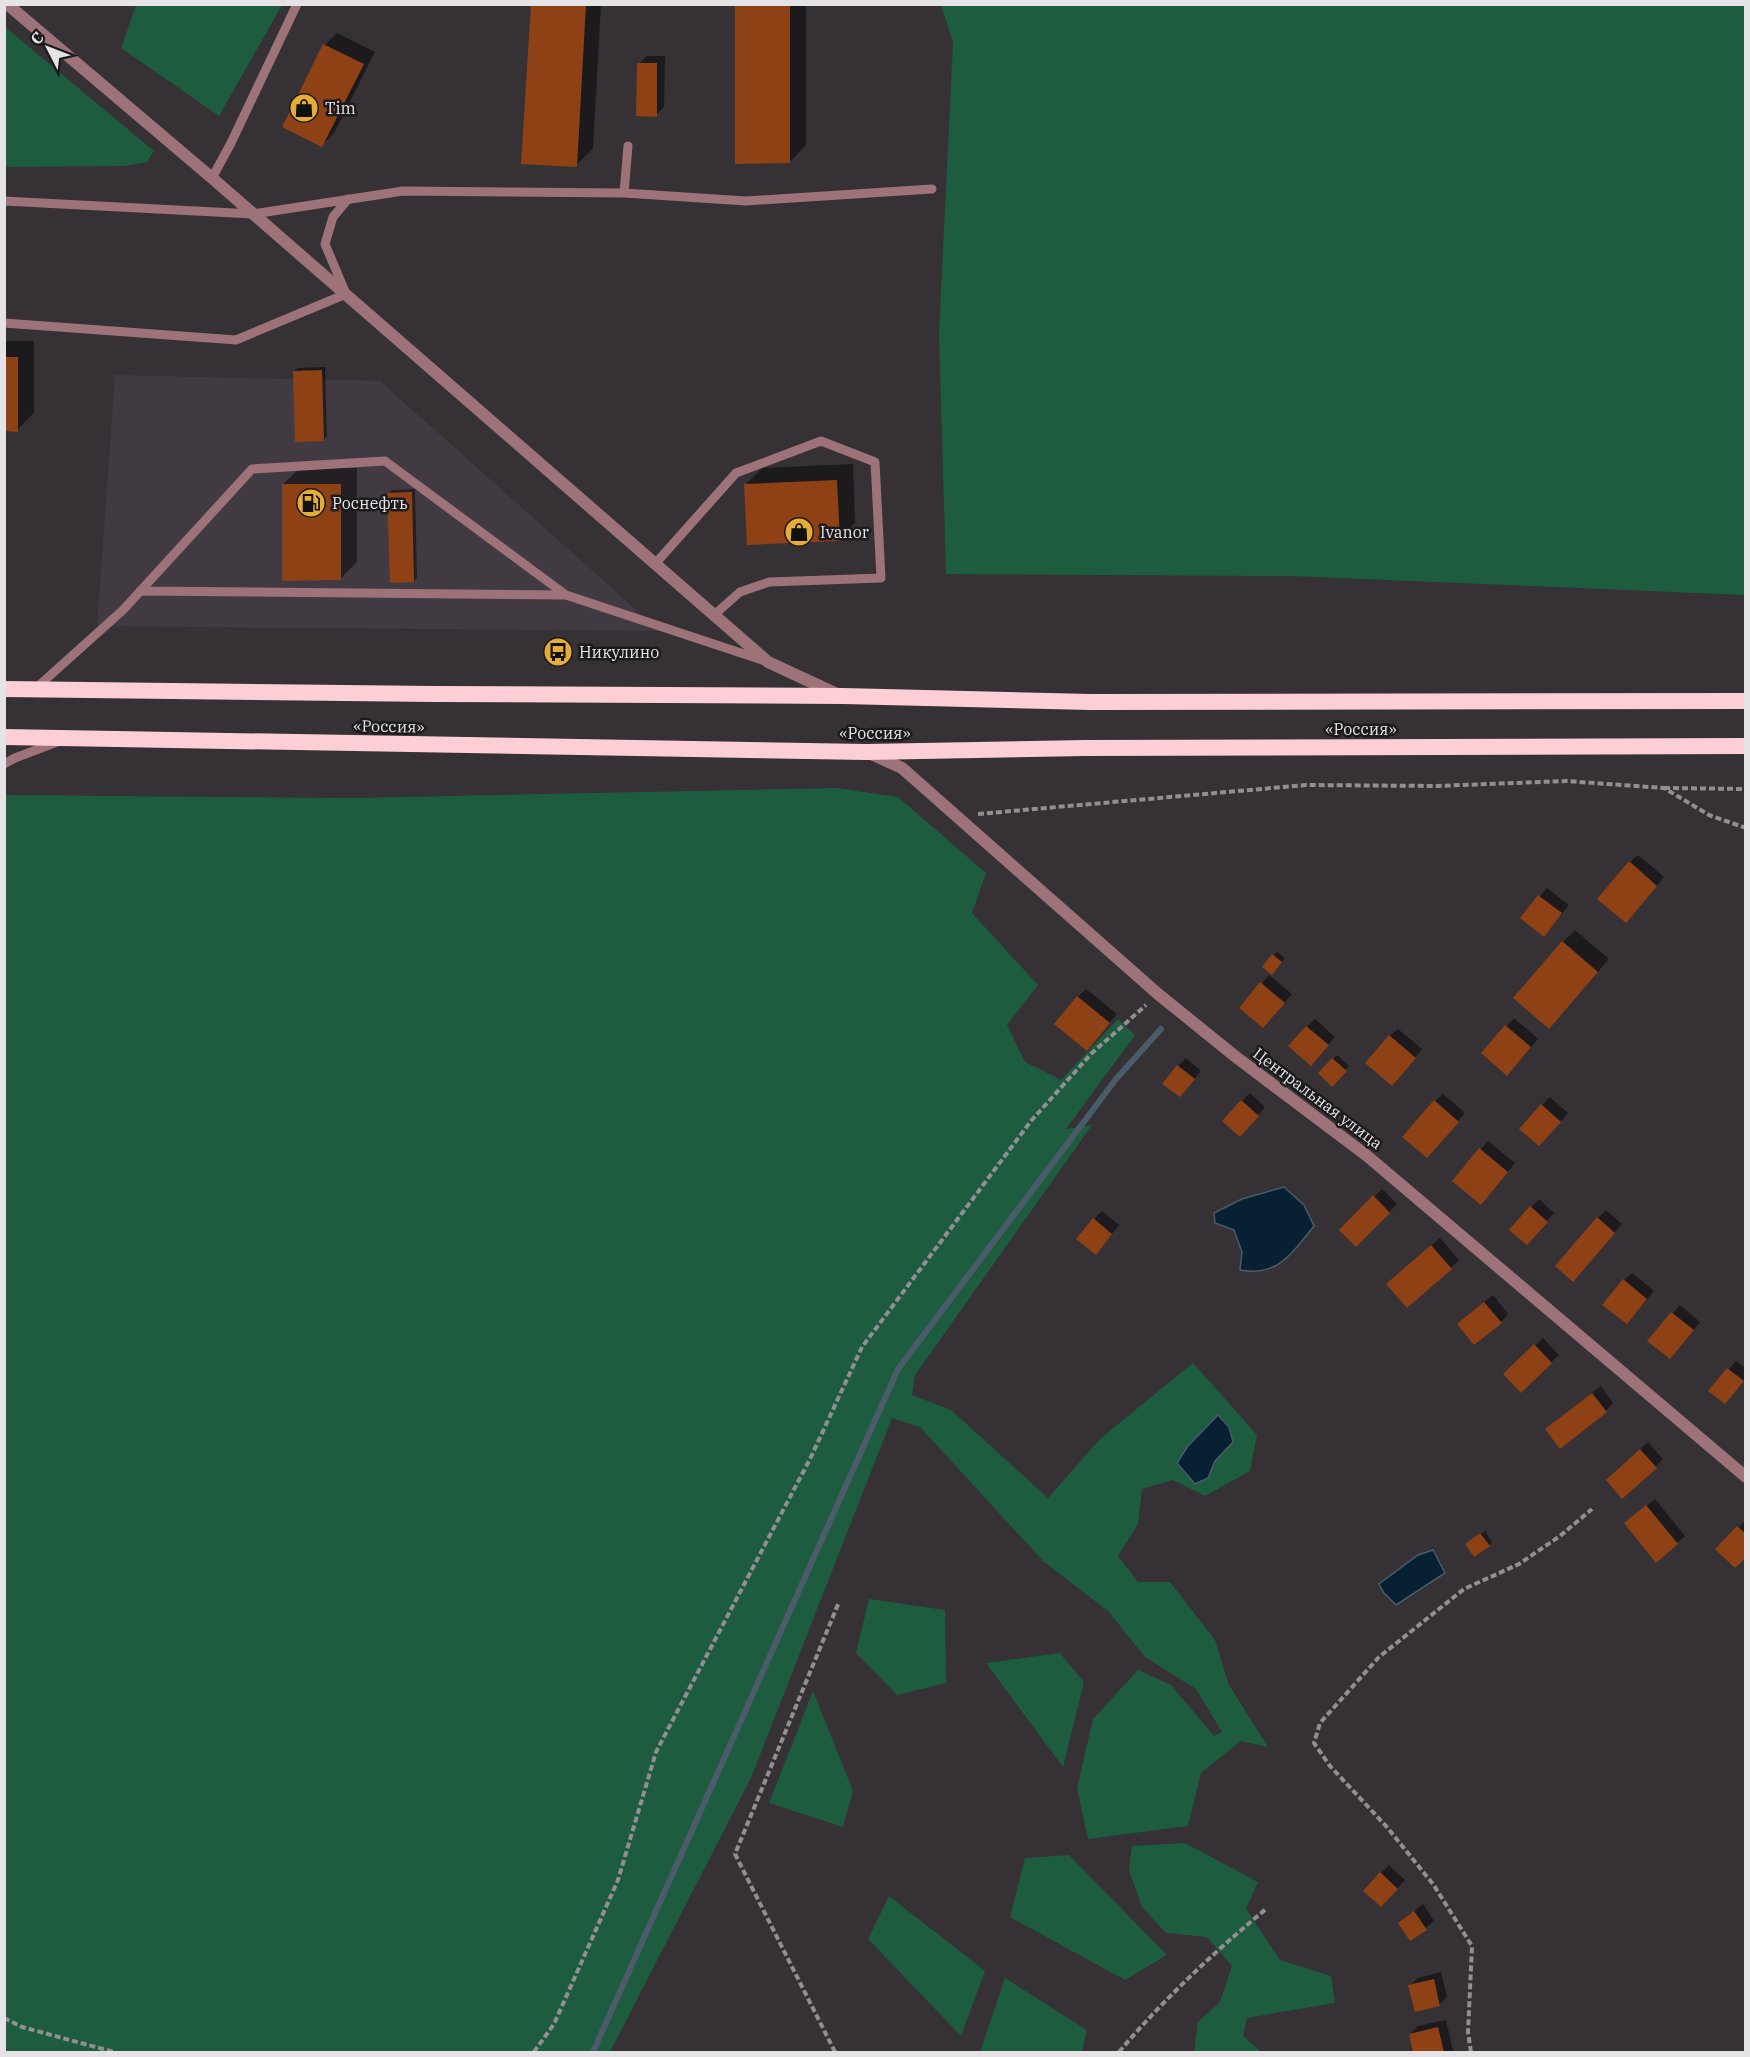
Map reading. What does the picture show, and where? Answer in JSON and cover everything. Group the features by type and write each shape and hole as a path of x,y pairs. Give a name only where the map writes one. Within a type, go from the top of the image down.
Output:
{"highway":[{"name":"«Россия»","path":"4,689 843,696 1091,702 1746,701"},
{"name":"«Россия»","path":"4,737 866,752 1085,748 1746,746"}],"street":[{"path":"7,4 212,178 768,662 843,696"},
{"name":"Центральная улица","path":"866,752 902,768 1158,994 1236,1057 1366,1155 1746,1477"}],"lane":[{"path":"212,178 297,4"},
{"path":"624,193 628,147"},
{"path":"4,201 253,214 403,191 624,193 746,201 932,189"},
{"path":"4,323 236,340 346,294 325,244 333,217 348,199"},
{"path":"655,564 736,473 821,441 874,462 881,578 769,582 740,592 714,615"},
{"path":"34,690 123,610 252,469 385,461 566,595"},
{"path":"140,591 566,595 768,662"},
{"path":"4,764 66,738"}],"path":[{"path":"956,816 1306,784 1436,786 1566,781 1664,789 1746,789"},
{"path":"1664,789 1709,815 1746,828"},
{"path":"534,2052 554,2024 618,1880 656,1752 810,1459 862,1347 1031,1121 1091,1054 1158,994"},
{"path":"1472,2052 1468,2032 1472,1946 1433,1884 1386,1826 1330,1766 1314,1743 1320,1723 1379,1657 1464,1589 1519,1564 1560,1536 1592,1509"},
{"path":"835,2052 735,1854 839,1602"},
{"path":"1119,2052 1143,2023 1218,1949 1266,1909"},
{"path":"4,2018 22,2027 114,2052"}],"shaded area":[{"name":"Роснефть","path":"115,375 380,381 660,631 97,626"}],"green space":[{"path":"136,4 282,5 219,116 121,48"},
{"path":"941,5 1745,5 1745,595 1291,576 946,574 939,333 953,42"},
{"path":"4,26 154,151 147,162 124,166 5,167"},
{"path":"838,788 898,797 986,873 972,913 1038,985 1007,1025 1025,1062 1061,1080 1118,1019 1135,1035 1066,1129 1092,1125 915,1375 912,1395 951,1410 1048,1498 1101,1438 1193,1363 1257,1435 1250,1471 1205,1496 1173,1480 1142,1489 1138,1524 1118,1556 1138,1582 1170,1582 1215,1640 1229,1685 1268,1747 1241,1741 1201,1773 1188,1826 1088,1839 1077,1788 1093,1719 1138,1670 1171,1685 1214,1736 1222,1732 1196,1689 1145,1657 1108,1611 1043,1561 920,1427 892,1418 751,1778 610,2052 5,2052 5,795 353,798"},
{"path":"869,1599 945,1610 946,1683 897,1695 856,1653"},
{"path":"1060,1653 1084,1682 1063,1767 986,1663"},
{"path":"813,1691 853,1791 843,1827 769,1803"},
{"path":"1185,1843 1258,1882 1246,1909 1280,1960 1331,1976 1335,2003 1247,2018 1243,2036 1261,2052 1194,2052 1198,2022 1220,2002 1232,1966 1207,1937 1166,1933 1142,1907 1129,1870 1132,1846"},
{"path":"1069,1855 1167,1955 1125,1980 1010,1917 1025,1858"},
{"path":"889,1896 985,1971 961,2036 868,1939"},
{"path":"1005,1978 1087,2030 1082,2052 980,2052"}],"water":[{"path":"1284,1187 1304,1205 1314,1226 1283,1261 1264,1270 1240,1270 1242,1252 1234,1230 1215,1223 1214,1213 1242,1199"},
{"path":"1218,1415 1229,1427 1233,1442 1215,1461 1208,1478 1195,1484 1177,1463 1188,1446"},
{"path":"1433,1550 1445,1573 1396,1605 1379,1584 1418,1555"}],"building":[{"path":"531,4 586,4 577,167 521,164"},
{"path":"735,4 790,4 790,163 735,164"},
{"path":"323,44 364,64 322,147 282,127"},
{"path":"637,63 657,63 657,117 636,116"},
{"path":"4,357 18,357 18,432 4,431"},
{"path":"322,370 324,441 295,442 293,371"},
{"path":"837,480 840,541 747,545 744,484"},
{"path":"282,484 341,484 341,580 282,581"},
{"path":"412,492 414,582 390,583 387,493"},
{"path":"1629,861 1657,886 1626,923 1597,899"},
{"path":"1538,895 1562,913 1544,937 1520,918"},
{"path":"1562,941 1598,972 1549,1029 1513,998"},
{"path":"1272,954 1282,962 1272,975 1262,967"},
{"path":"1260,982 1285,1003 1263,1028 1239,1008"},
{"path":"1077,996 1110,1023 1087,1051 1054,1024"},
{"path":"1505,1025 1531,1047 1507,1076 1481,1053"},
{"path":"1306,1026 1329,1045 1311,1066 1288,1046"},
{"path":"1389,1035 1416,1058 1392,1086 1365,1063"},
{"path":"1332,1058 1347,1071 1332,1087 1318,1073"},
{"path":"1177,1065 1195,1079 1180,1097 1162,1084"},
{"path":"1241,1100 1259,1116 1240,1137 1222,1121"},
{"path":"1434,1100 1459,1122 1427,1158 1402,1137"},
{"path":"1541,1104 1561,1122 1539,1146 1519,1129"},
{"path":"1479,1148 1508,1172 1481,1205 1452,1181"},
{"path":"1373,1195 1390,1213 1356,1247 1339,1230"},
{"path":"1530,1206 1548,1222 1527,1245 1509,1230"},
{"path":"1597,1217 1615,1233 1573,1282 1555,1266"},
{"path":"1093,1218 1112,1234 1096,1255 1076,1239"},
{"path":"1431,1245 1452,1269 1407,1308 1386,1284"},
{"path":"1623,1279 1647,1299 1627,1324 1602,1305"},
{"path":"1484,1302 1502,1323 1474,1345 1457,1324"},
{"path":"1671,1312 1694,1330 1670,1359 1647,1341"},
{"path":"1534,1344 1552,1363 1521,1393 1503,1374"},
{"path":"1727,1368 1744,1381 1725,1404 1708,1391"},
{"path":"1592,1393 1607,1412 1560,1449 1545,1429"},
{"path":"1640,1449 1657,1468 1622,1499 1606,1480"},
{"path":"1646,1505 1678,1544 1656,1563 1624,1523"},
{"path":"1737,1526 1746,1534 1746,1557 1735,1568 1715,1549"},
{"path":"1480,1533 1490,1546 1474,1557 1465,1544"},
{"path":"1380,1872 1398,1889 1381,1907 1363,1891"},
{"path":"1414,1911 1427,1930 1410,1941 1398,1923"},
{"path":"1434,1979 1440,2006 1415,2012 1408,1985"},
{"path":"1438,2027 1444,2052 1413,2052 1409,2034"}],"waterway":[{"path":"593,2052 898,1369 1116,1079 1161,1029"}],"place":[{"name":"Tim","path":"304,108"},
{"name":"Роснефть","path":"311,503"},
{"name":"Ivanor","path":"799,532"},
{"name":"Никулино","path":"558,652"}]}
